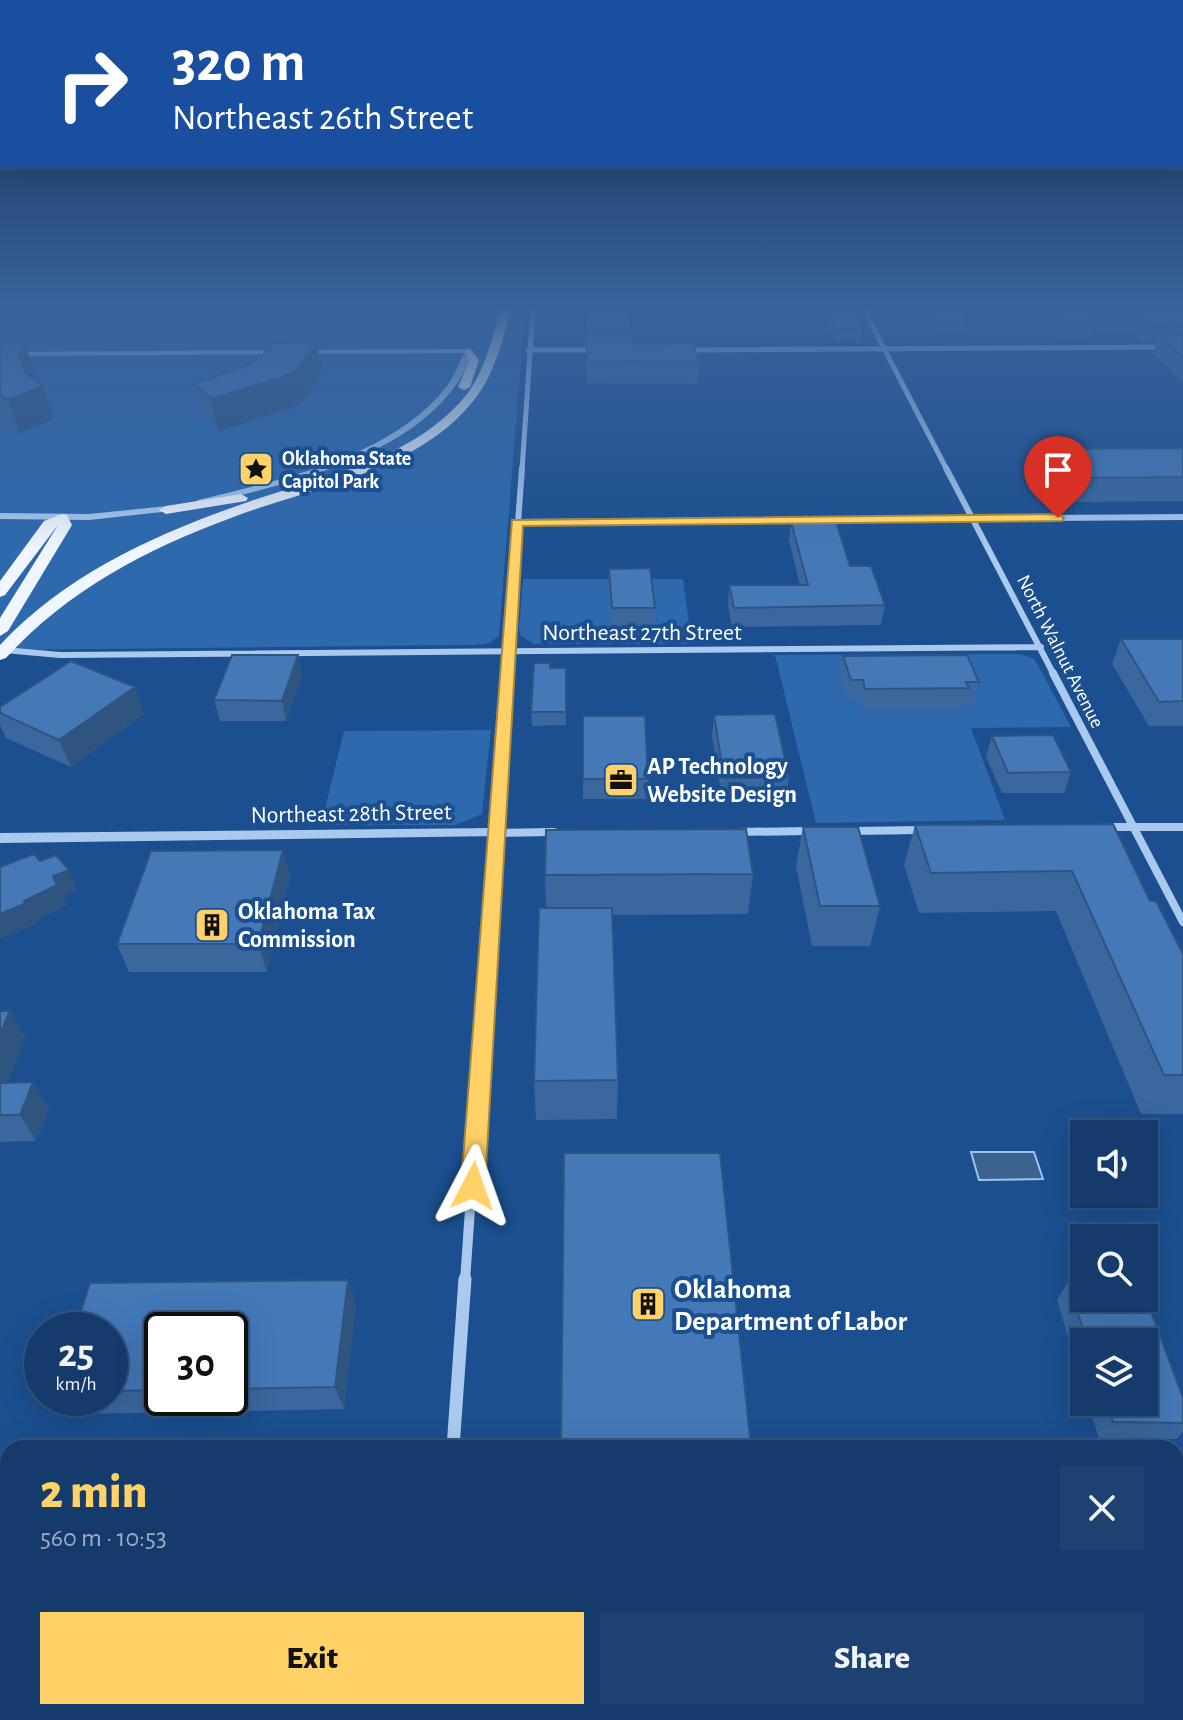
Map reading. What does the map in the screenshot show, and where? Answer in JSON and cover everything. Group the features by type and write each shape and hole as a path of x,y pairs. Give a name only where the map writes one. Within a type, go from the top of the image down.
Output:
{"main road":[{"path":"450,417 460,390"},
{"path":"2,653 53,606 147,548 209,521 362,468 426,435 450,417 473,390"},
{"path":"166,510 237,499 362,468"},
{"path":"0,592 49,524 62,518 65,525 0,631"}],"street":[{"path":"0,516 62,518 166,510 291,478 366,449 402,429 431,408 448,390"},
{"path":"454,1440 483,1048 494,833 525,390"},
{"name":"North Walnut Avenue","path":"907,390 1183,922"},
{"path":"517,522 1183,517"},
{"name":"Northeast 27th Street","path":"2,653 1041,647"},
{"path":"1101,827 1183,827"},
{"path":"835,831 933,830"},
{"path":"723,832 821,831"},
{"name":"Northeast 28th Street","path":"0,838 560,832"}],"shaded area":[{"name":"Oklahoma State Capitol Park","path":"0,390 519,390 499,636 488,644 0,650"},
{"path":"523,579 683,579 692,644 534,644 521,636 519,630"},
{"path":"1020,654 1034,659 1071,727 971,728 1005,820 816,823 775,655"},
{"path":"491,730 482,814 455,825 321,825 344,731"},
{"path":"971,1152 1034,1152 1043,1179 979,1180"}],"building":[{"path":"0,390 32,390 8,400 0,396"},
{"path":"201,390 240,390 211,399"},
{"path":"1183,448 1183,477 1077,478 1057,449"},
{"path":"791,522 836,522 850,566 871,566 885,605 734,608 729,585 808,585"},
{"path":"650,568 655,608 612,608 609,569"},
{"path":"1121,639 1183,639 1183,701 1159,702"},
{"path":"232,655 298,655 282,701 214,700"},
{"path":"967,655 979,682 966,682 969,688 865,689 863,680 851,680 843,656"},
{"path":"71,661 135,687 59,740 0,713 0,707"},
{"path":"534,663 550,663 550,668 566,668 566,712 531,712"},
{"path":"775,714 789,777 724,778 714,715"},
{"path":"583,716 645,716 648,779 583,779"},
{"path":"1053,735 1071,772 1008,773 992,736"},
{"path":"1113,824 1150,901 1156,901 1183,954 1183,1075 1164,1075 1072,871 931,873 915,825"},
{"path":"803,827 858,827 880,906 820,906"},
{"path":"746,829 753,874 545,875 546,830"},
{"path":"283,850 258,944 117,944 151,851"},
{"path":"34,854 40,861 56,855 69,870 53,876 57,885 0,914 0,867"},
{"path":"539,908 612,908 618,1080 534,1081"},
{"path":"0,1011 10,1011 0,1034"},
{"path":"33,1082 20,1115 0,1115 0,1083"},
{"name":"Oklahoma Department of Labor","path":"564,1153 720,1153 750,1440 561,1440"},
{"path":"348,1280 335,1387 248,1389 248,1312 144,1312 144,1390 128,1391 128,1312 81,1312 90,1283"},
{"path":"1078,1312 1151,1312 1157,1328 1083,1328"},
{"path":"1158,1331 1183,1398 1183,1423 1113,1422 1111,1416 1158,1416"}],"place":[{"name":"Oklahoma State Capitol Park","path":"256,469"},
{"name":"AP Technology Website Design","path":"621,780"},
{"name":"Oklahoma Tax Commission","path":"212,925"},
{"name":"Oklahoma Department of Labor","path":"648,1304"}],"route":[{"path":"473,1186 496,802 517,522 1058,518"}]}
